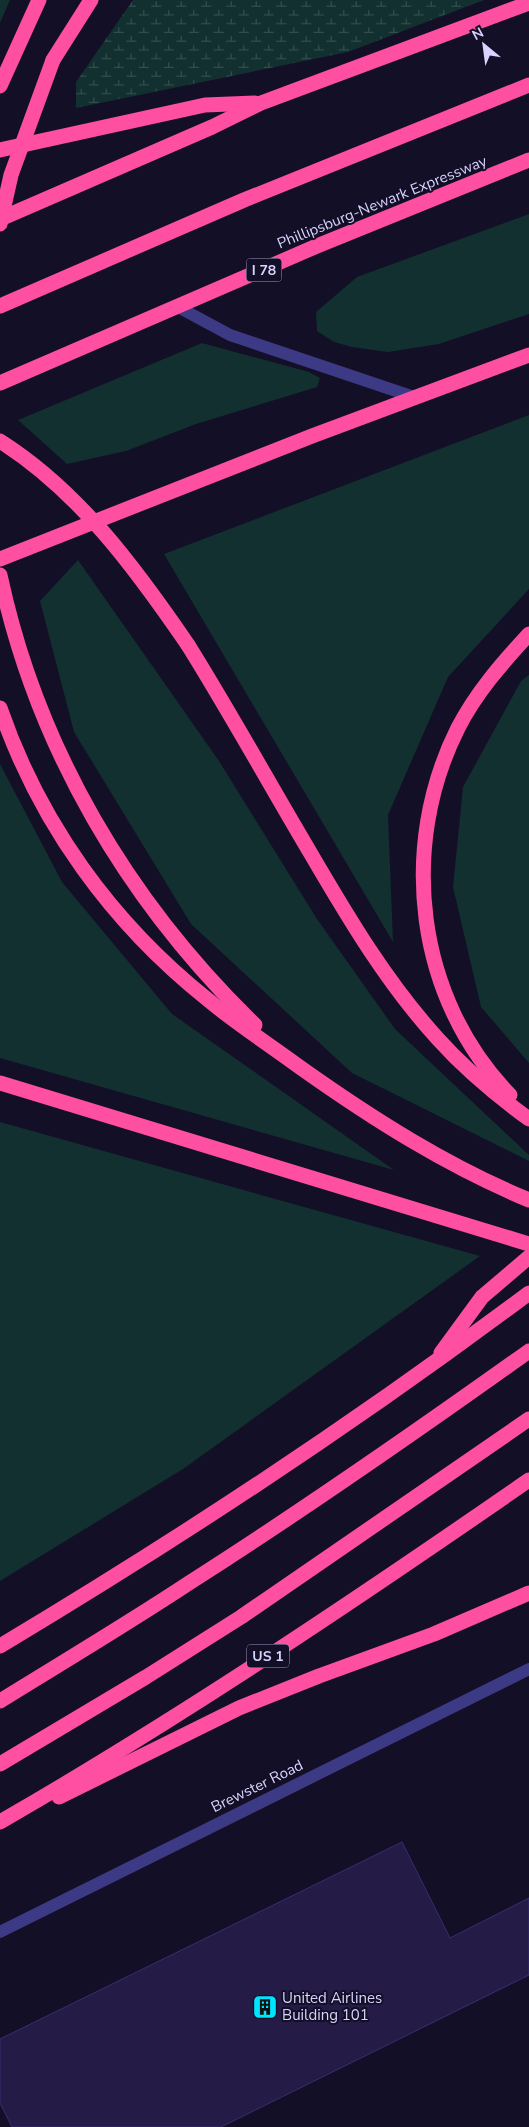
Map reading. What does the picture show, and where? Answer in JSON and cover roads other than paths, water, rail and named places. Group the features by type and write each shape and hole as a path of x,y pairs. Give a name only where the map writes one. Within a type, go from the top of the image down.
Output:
{"highway":[{"path":"0,86 39,0"},
{"path":"0,224 11,175 53,60 80,0"},
{"path":"53,60 91,0"},
{"path":"0,219 212,127 261,103 529,3"},
{"path":"0,306 244,200 529,85"},
{"path":"0,150 205,105 261,103"},
{"name":"Phillipsburg-Newark Expressway","path":"0,383 353,232 529,160"},
{"path":"0,558 414,397 529,355"},
{"path":"0,441 58,486 98,526 130,564 188,645 342,908 382,968 419,1017 454,1056 493,1092 529,1119"},
{"path":"0,575 18,645 56,746 79,794 107,843 136,888 171,934 233,1004 286,1053 326,1086"},
{"path":"526,639 485,685 459,727 449,748 429,818 423,865 423,887 427,934 432,957 447,1002 471,1047 486,1069 529,1114"},
{"path":"0,708 30,782 82,868 119,915 159,958 208,1000 374,1119 470,1174 529,1200"},
{"path":"0,1082 529,1244"},
{"path":"432,1365 482,1297 529,1257"},
{"path":"0,1646 81,1598 233,1500 432,1365 529,1293"},
{"path":"0,1701 260,1537 369,1464 529,1351"},
{"path":"0,1764 146,1677 241,1617 529,1419"},
{"name":"US 1","path":"0,1822 264,1659 529,1480"},
{"path":"0,1827 239,1708 319,1676 434,1634 529,1592"}],"street":[{"path":"178,306 230,335 414,397"},
{"name":"Brewster Road","path":"0,1932 529,1669"}],"place":[{"name":"United Airlines Building 101","path":"265,2007"}]}
